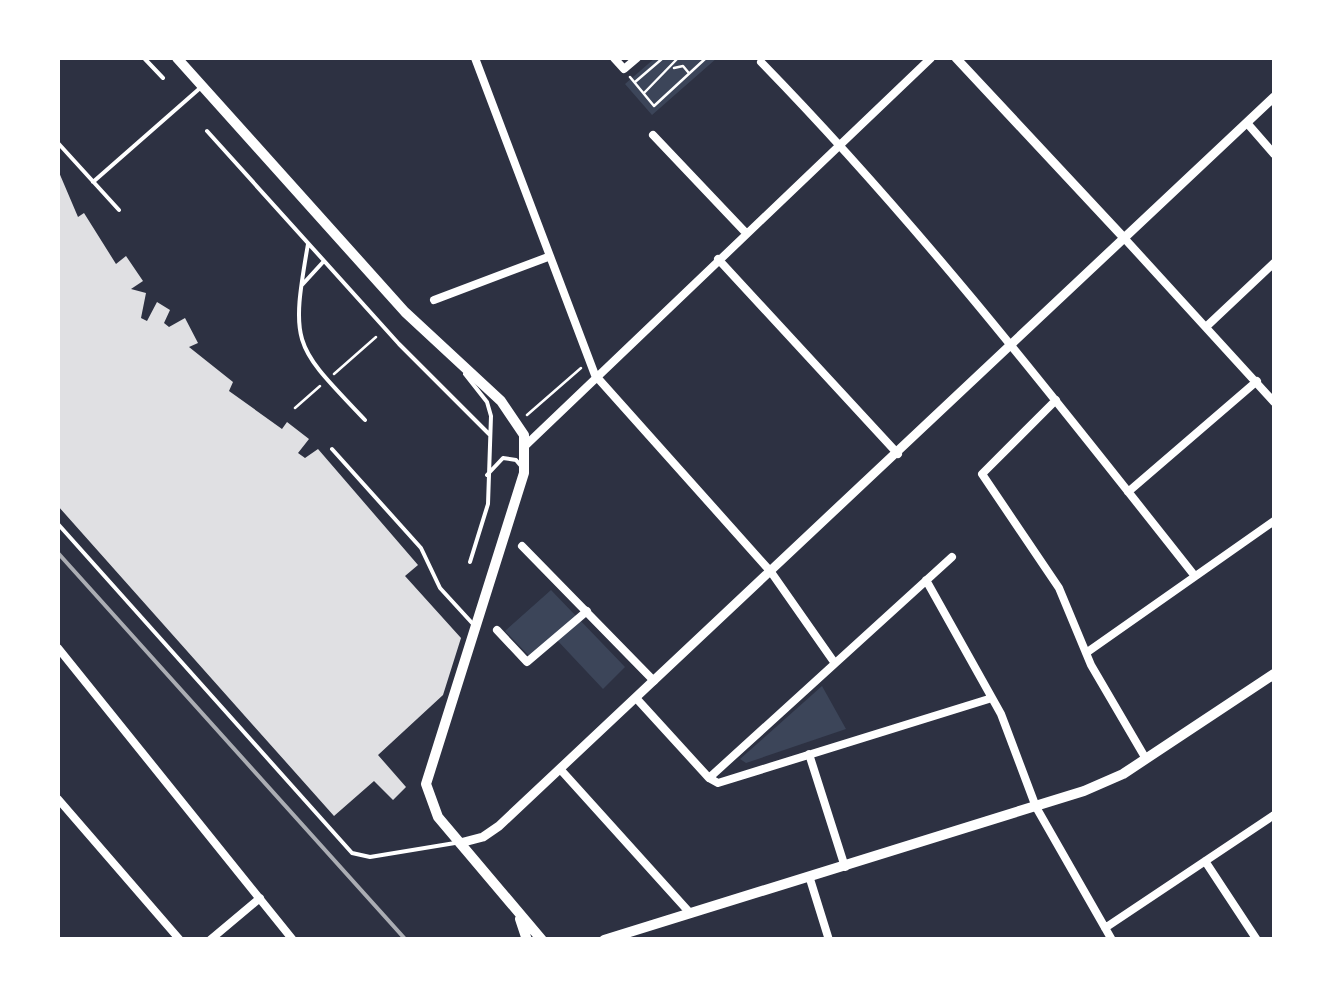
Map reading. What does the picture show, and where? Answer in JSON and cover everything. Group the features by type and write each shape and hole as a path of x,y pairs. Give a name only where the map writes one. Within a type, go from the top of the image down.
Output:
{"main road":[{"path":"178,58 458,366 487,388 519,423 526,445 524,472 426,784 432,807 542,940"},
{"path":"604,940 1102,784 1274,674"},
{"path":"518,914 527,940"}],"street":[{"path":"475,58 595,375 771,572 834,662"},
{"path":"614,58 624,69 637,58"},
{"path":"526,445 931,58"},
{"path":"956,58 1274,402"},
{"path":"761,62 840,143 1014,346 1194,575"},
{"path":"460,842 483,837 499,826 1014,346 1274,97"},
{"path":"1247,123 1274,154"},
{"path":"652,135 746,233"},
{"path":"434,300 548,257"},
{"path":"718,259 898,454"},
{"path":"1207,326 1274,263"},
{"path":"1128,492 1257,381"},
{"path":"1056,400 982,474 1059,588 1086,653 1146,759"},
{"path":"1086,653 1274,521"},
{"path":"522,546 654,681"},
{"path":"709,778 952,557"},
{"path":"926,580 992,698 1036,806 1112,940"},
{"path":"497,630 527,662 587,611"},
{"path":"58,648 293,940"},
{"path":"636,698 709,778 718,783 992,698"},
{"path":"809,754 845,867"},
{"path":"560,769 690,913"},
{"path":"58,799 180,940"},
{"path":"1105,928 1274,815"},
{"path":"1205,861 1257,940"},
{"path":"810,878 829,940"},
{"path":"210,940 260,898"}],"lane":[{"path":"144,58 163,78"},
{"path":"93,182 203,86"},
{"path":"208,131 385,329 489,434"},
{"path":"58,143 119,210"},
{"path":"308,244 298,289 296,329 313,364 364,420"},
{"path":"298,289 324,261"},
{"path":"458,366 490,408 488,504 470,562"},
{"path":"332,449 421,548 440,588 476,628"},
{"path":"487,475 498,461 510,458 524,472"},
{"path":"58,524 352,853 370,858 460,842"}],"path":[{"path":"634,83 663,58"},
{"path":"643,94 672,68 676,58"},
{"path":"683,66 686,58"},
{"path":"624,69 654,106 706,58"},
{"path":"672,68 683,66"},
{"path":"683,66 689,73"},
{"path":"295,408 385,329"},
{"path":"519,423 588,362"}],"shaded area":[{"path":"655,58 717,58 652,115 625,84"},
{"path":"551,590 625,667 603,689 556,639 532,659 505,631"},
{"path":"822,686 846,729 746,763 740,759"}],"building":[{"path":"58,170 78,217 84,213 116,264 126,256 143,281 131,289 146,293 141,318 147,321 157,302 170,310 164,323 169,327 185,318 198,343 189,347 233,382 229,391 282,429 287,422 309,439 298,453 305,458 318,449 418,565 405,576 461,638 443,695 378,755 406,787 393,800 374,781 334,816 58,506"}],"railway":[{"path":"58,553 406,940"}]}
